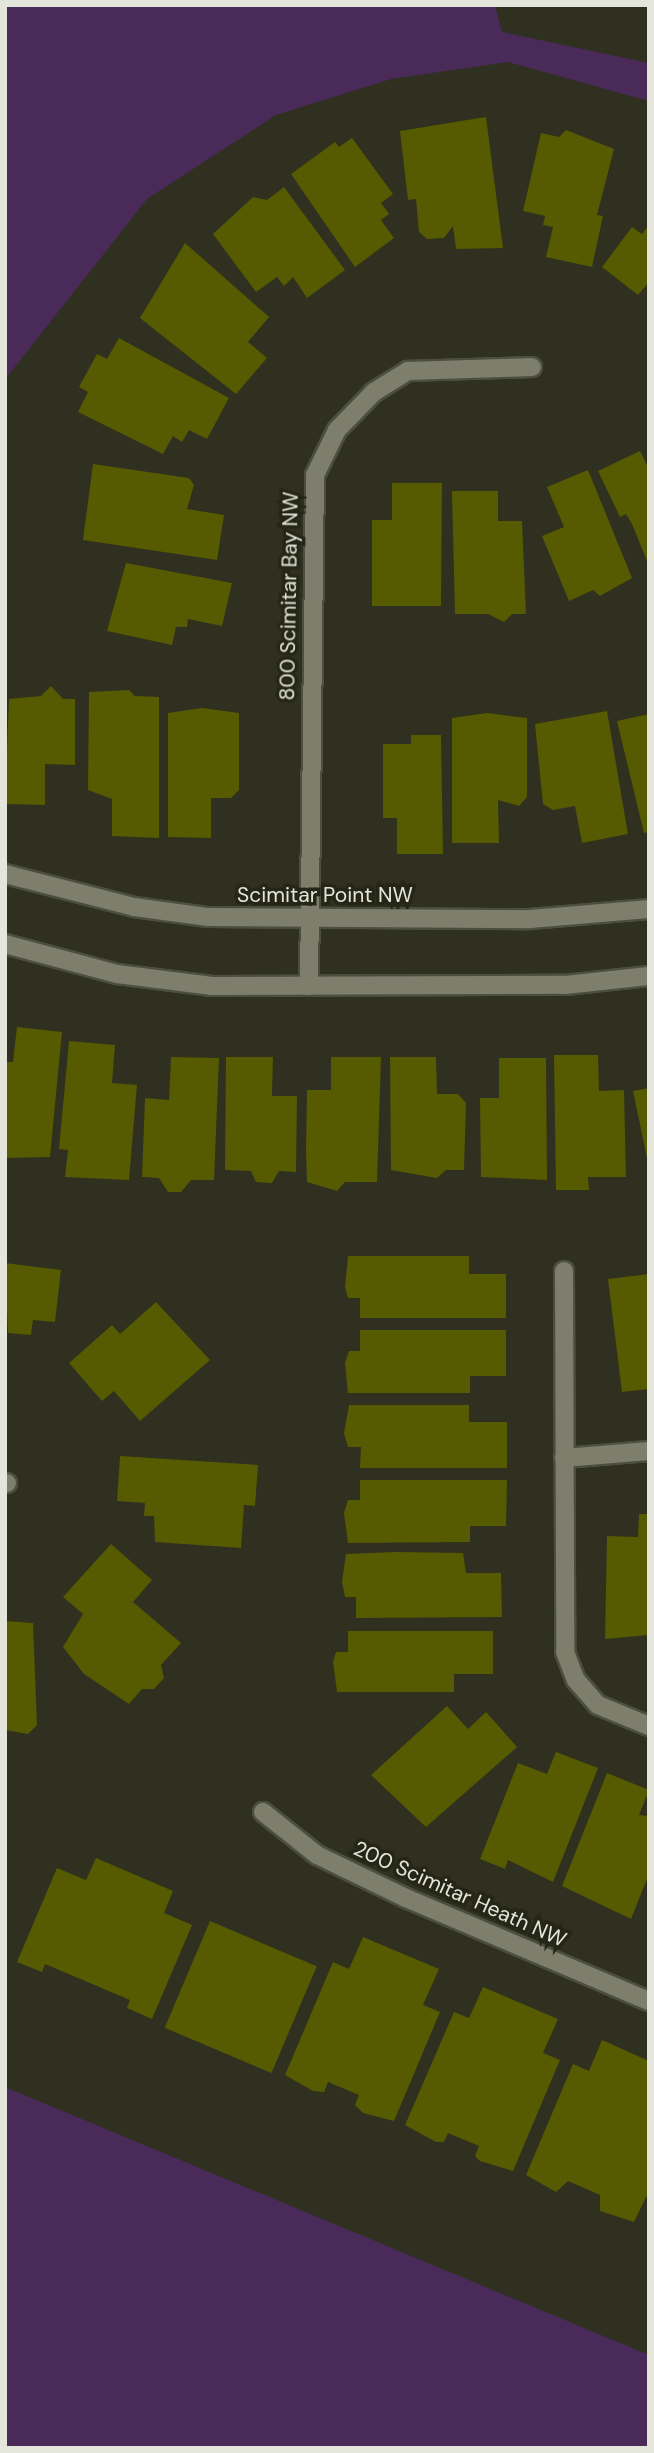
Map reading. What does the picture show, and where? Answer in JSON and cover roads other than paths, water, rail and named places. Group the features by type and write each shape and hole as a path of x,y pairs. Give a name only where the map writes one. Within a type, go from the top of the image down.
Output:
{"street":[{"name":"800 Scimitar Bay NW","path":"309,986 314,475 337,430 374,392 408,371 532,366"},
{"name":"Scimitar Point NW","path":"5,874 173,915 530,919 649,909"},
{"path":"5,944 128,976 212,986 565,985 649,976"},
{"path":"564,1272 565,1652 576,1680 598,1704 649,1726"},
{"path":"564,1458 649,1451"},
{"name":"200 Scimitar Heath NW","path":"263,1812 317,1855 384,1888 649,2001"}]}
